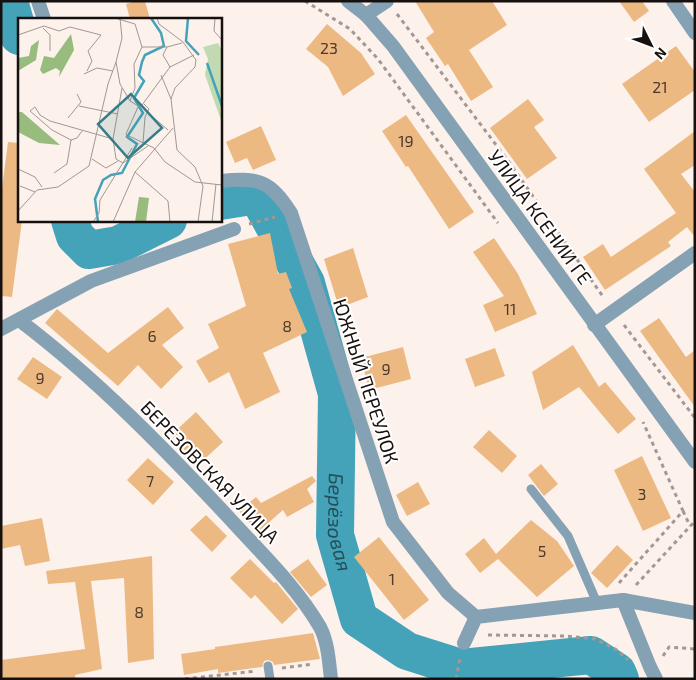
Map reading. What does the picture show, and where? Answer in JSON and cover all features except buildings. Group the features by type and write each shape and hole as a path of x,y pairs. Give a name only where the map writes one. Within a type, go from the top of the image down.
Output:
{"street":[{"path":"38,1 44,18"},
{"name":"УЛИЦА КСЕНИИ ГЕ","path":"348,1 366,15 393,46 695,462"},
{"path":"672,1 695,33"},
{"path":"366,15 386,2"},
{"name":"ЮЖНЫЙ ПЕРЕУЛОК","path":"221,181 244,178 263,182 279,194 291,213 393,522 448,593 476,617"},
{"path":"1,329 91,280 234,229"},
{"path":"594,325 695,254"},
{"name":"БЕРЕЗОВСКАЯ УЛИЦА","path":"19,320 58,349 116,401 192,478 302,599 321,629 328,652 327,678"},
{"path":"466,639 476,617 622,600 695,613"},
{"path":"622,600 656,679"}],"lane":[{"path":"531,489 568,536 599,603"},
{"path":"268,666 270,679"}],"path":[{"path":"305,1 350,29 378,59 502,228"},
{"path":"386,2 403,19 503,154 614,312 695,418"},
{"path":"234,229 291,213"},
{"path":"643,421 690,526"},
{"path":"599,603 683,511"},
{"path":"622,600 695,521"},
{"path":"466,639 565,636 595,640 617,650 631,662"},
{"path":"669,647 695,649"}],"waterway":[{"name":"Берёзовая","path":"9,1 18,32"},
{"name":"Берёзовая","path":"221,201 257,195 306,283 337,394 335,535 359,619 407,651 461,668 591,655 617,672 620,679"},
{"name":"Берёзовая","path":"70,221 75,236 89,250 118,245 166,221"}]}
